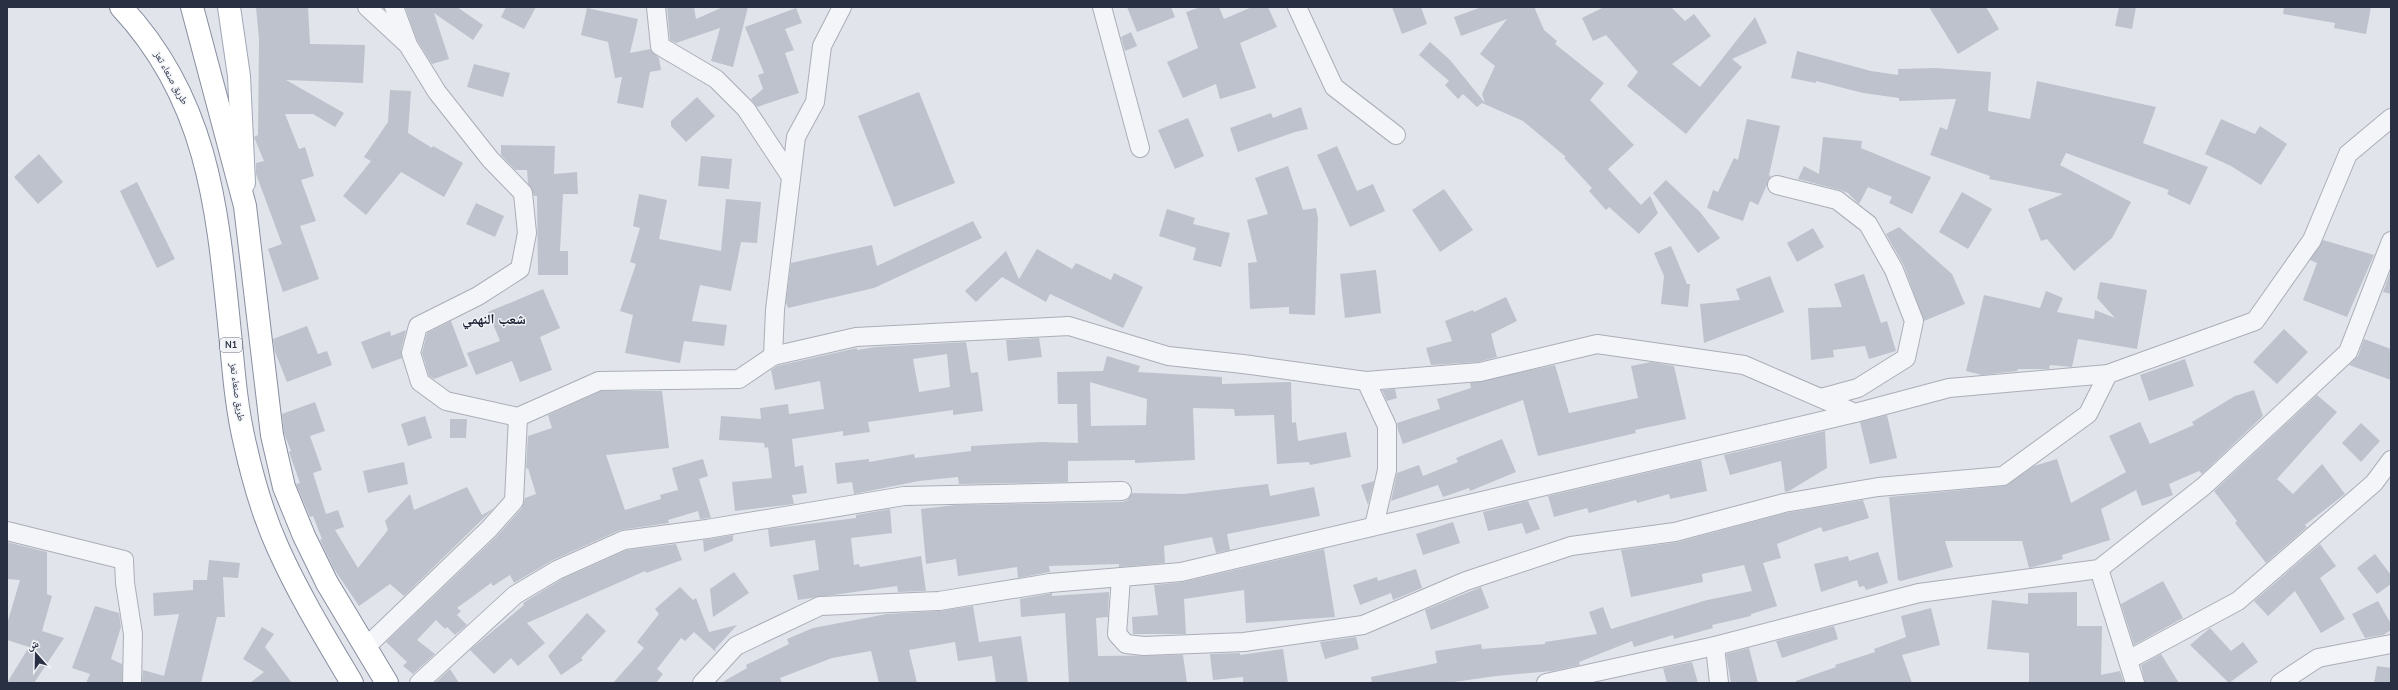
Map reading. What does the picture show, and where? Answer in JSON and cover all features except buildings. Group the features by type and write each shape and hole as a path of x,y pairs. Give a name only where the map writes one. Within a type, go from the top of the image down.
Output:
{"main road":[{"name":"طريق صنعاء تعز","path":"121,7 140,27 165,64 187,108 204,158 218,222 235,381 244,442 258,497 281,555 304,599 352,683"},
{"path":"192,7 245,206"},
{"path":"228,7 239,76 245,206 272,435 284,487 304,536 327,583 387,683"}],"street":[{"path":"367,7 408,45"},
{"path":"394,7 408,45 437,92 490,159 523,193 527,233 520,269 478,296 418,326 411,353 420,382 446,401 518,417 599,381 739,379 773,356 856,337 1069,326 1168,356 1243,364 1366,381 1480,372 1597,344 1744,365 1855,413"},
{"path":"656,7 660,46 716,79 741,104 792,177"},
{"path":"773,356 775,310 796,136 815,102 822,46 842,7"},
{"path":"1102,7 1140,148"},
{"path":"1297,7 1334,87 1396,135"},
{"path":"702,683 736,646 820,606 939,601 1050,583 1181,572 1855,413 1949,388 2108,374 2255,320 2312,240 2348,154 2391,118"},
{"path":"1777,185 1837,200 1868,224 1894,270 1914,321 1906,358 1858,388 1821,398"},
{"path":"1546,683 1714,646 1919,593 2099,569 2204,486 2348,352 2391,241"},
{"path":"1121,577 1117,634 1126,644 1144,646 1244,642 1363,625 1466,581 1571,546 1675,532 1784,503 1878,487 2003,476 2088,414 2108,374"},
{"path":"1366,381 1387,426 1387,470 1374,526"},
{"path":"366,647 490,530 514,501 518,417"},
{"path":"2128,660 2238,601 2374,483 2391,460"},
{"path":"419,683 516,595 557,570 624,540 707,529 904,496 1122,491"},
{"path":"7,532 124,560 125,583 133,634 132,683"},
{"path":"2099,569 2135,683"},
{"path":"2280,683 2318,658 2391,644"},
{"path":"1714,646 1718,683"}],"district":[{"name":"شعب النهمي","path":"494,319"}]}
